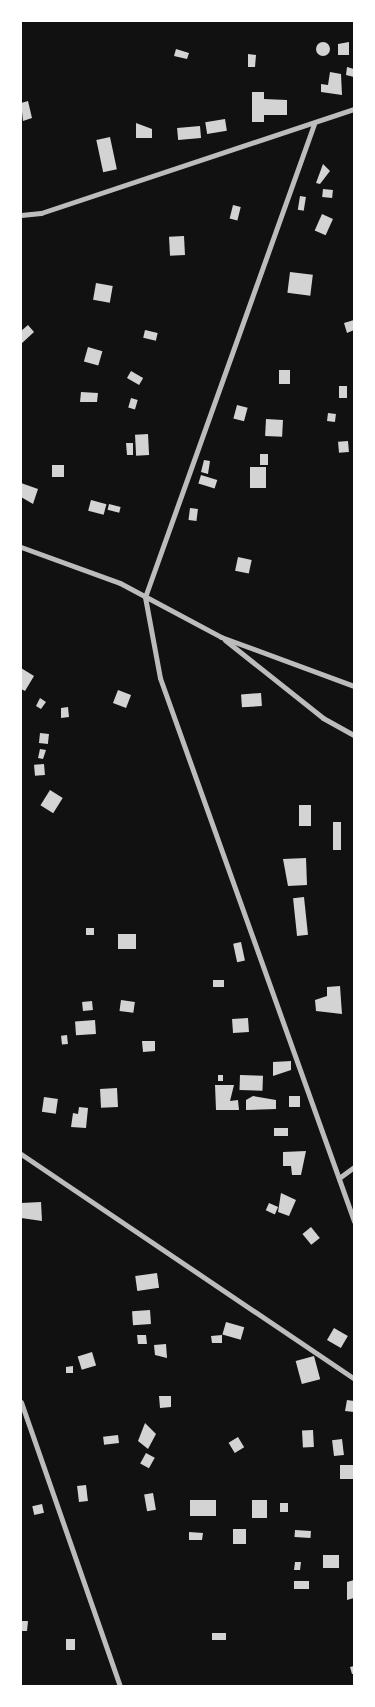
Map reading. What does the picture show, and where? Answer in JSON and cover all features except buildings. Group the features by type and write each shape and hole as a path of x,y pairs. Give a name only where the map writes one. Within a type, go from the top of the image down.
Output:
{"street":[{"path":"21,215 42,213 180,164 314,124 354,109"},
{"path":"314,124 145,597 160,678 354,1220"},
{"path":"21,547 97,573 221,637 354,686"},
{"path":"221,637 323,718 354,735"},
{"path":"21,1154 354,1379"},
{"path":"339,1178 354,1167"},
{"path":"21,1402 120,1686"}]}
